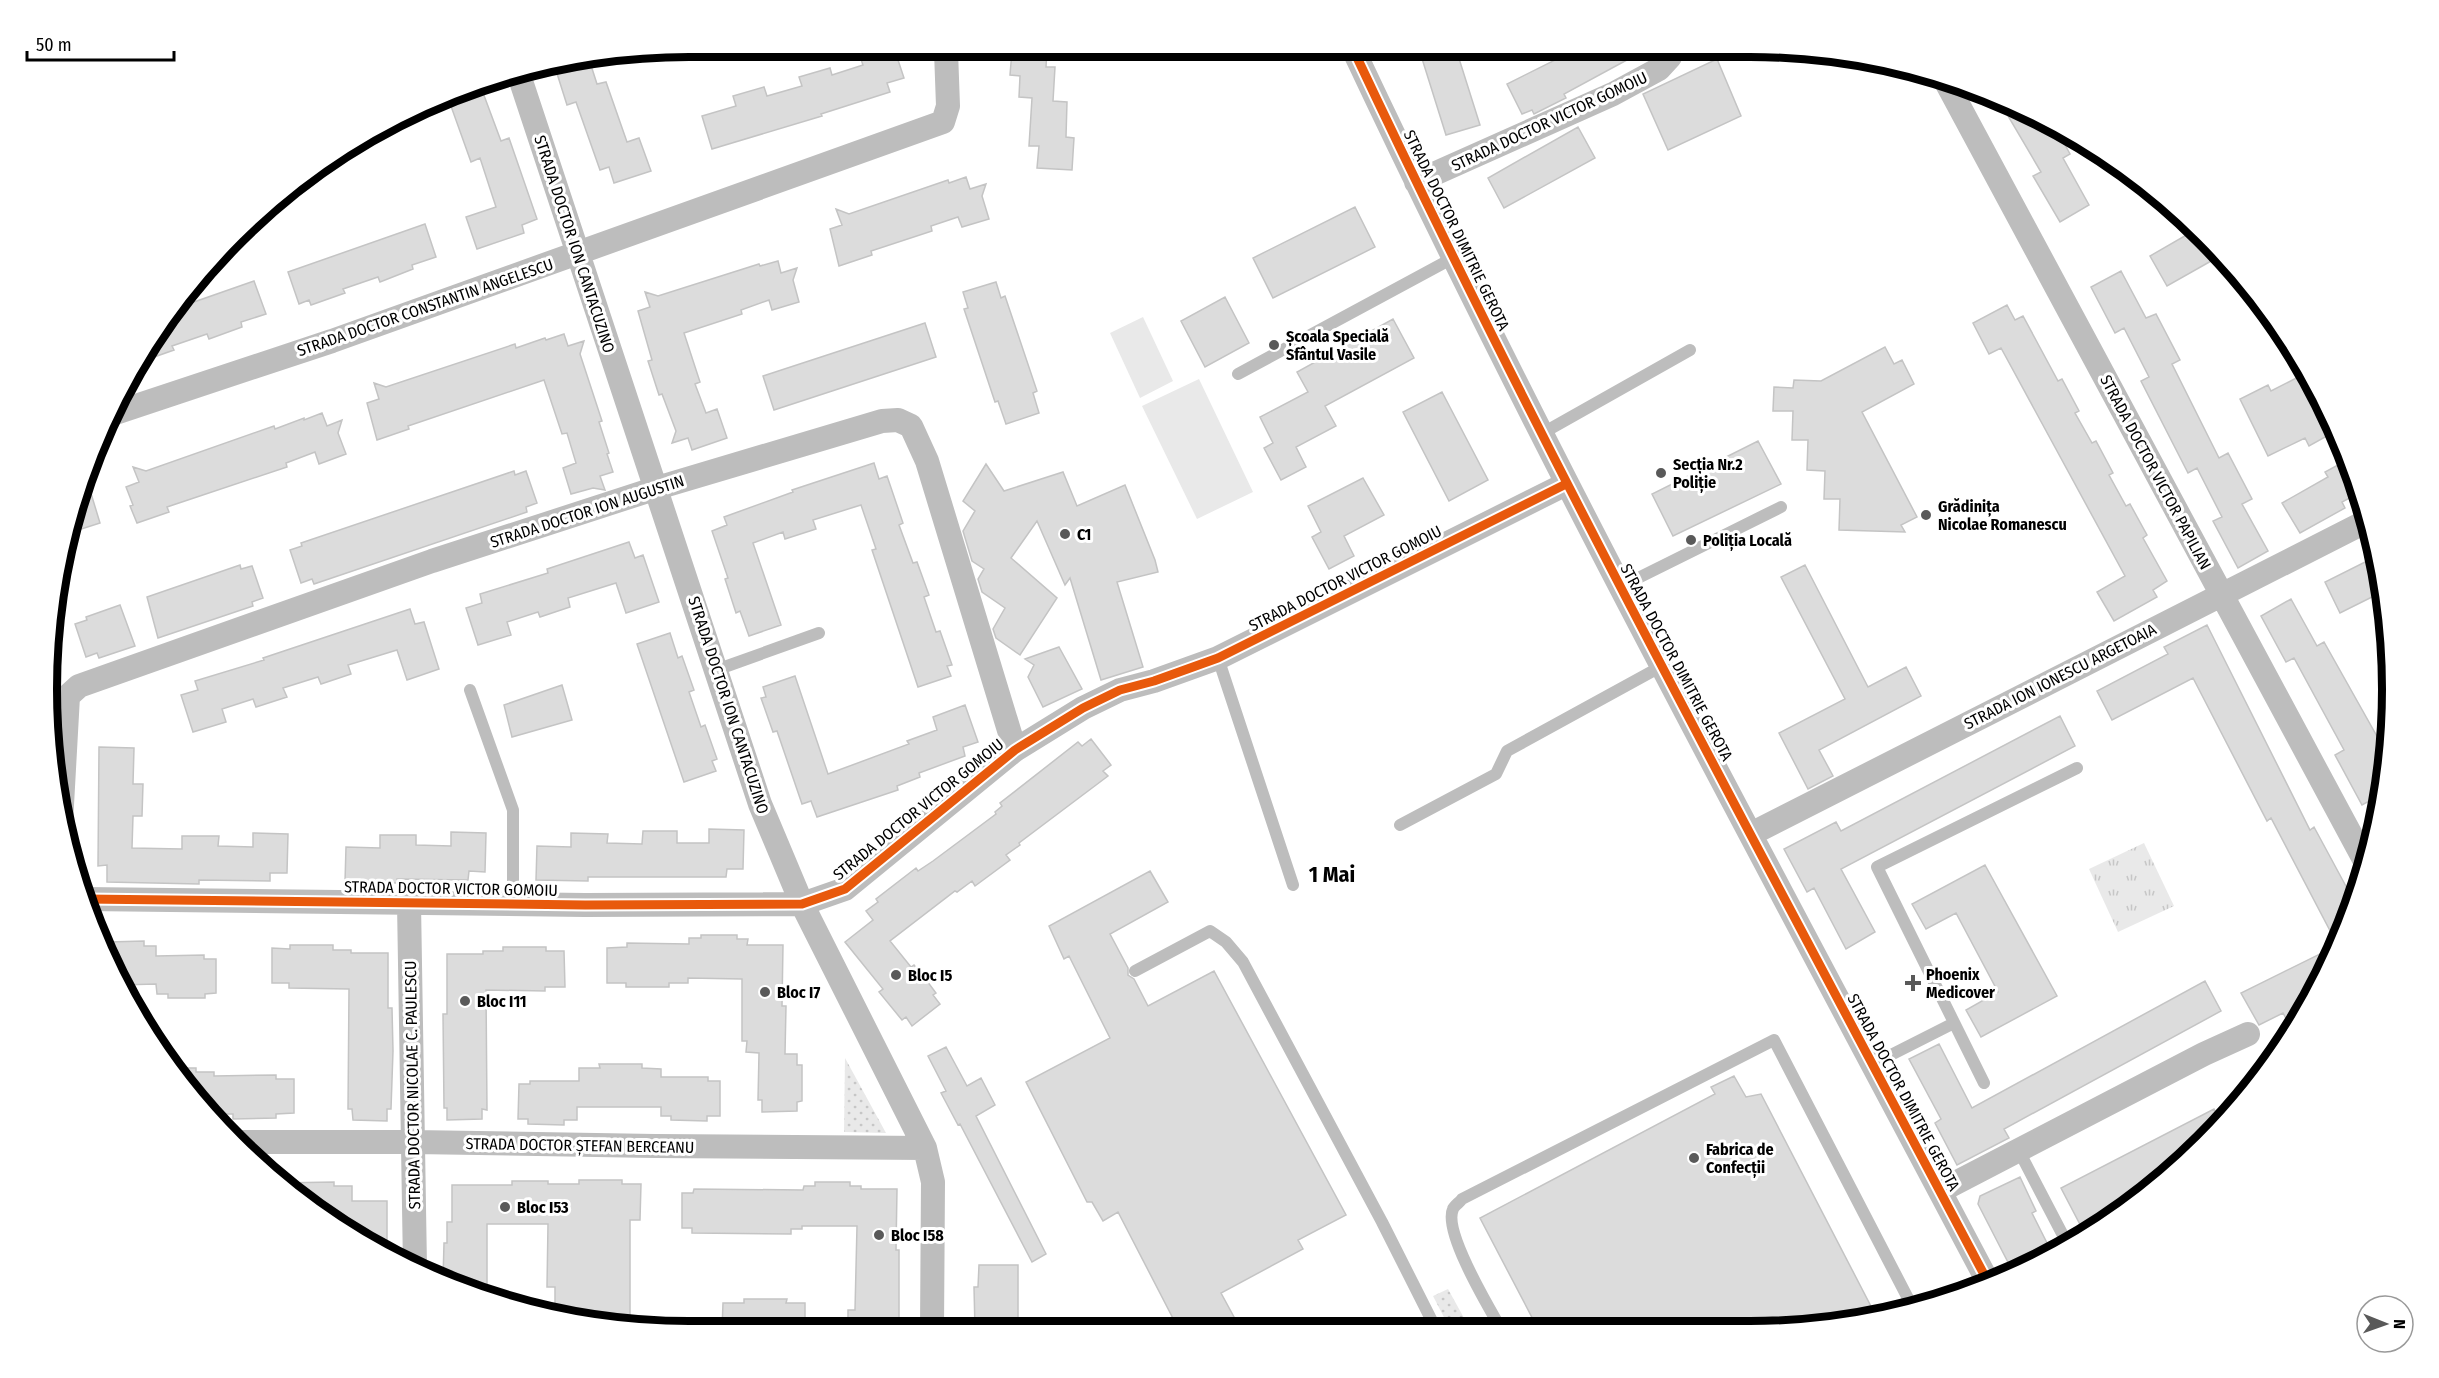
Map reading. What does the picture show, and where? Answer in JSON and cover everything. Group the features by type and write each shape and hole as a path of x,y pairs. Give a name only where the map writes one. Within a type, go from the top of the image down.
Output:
{"street":[{"name":"STRADA DOCTOR CONSTANTIN ANGELESCU","path":"124,405 332,341 943,122 948,106 946,57"},
{"name":"STRADA DOCTOR DIMITRIE GEROTA","path":"1357,57 1453,258 1566,484 1985,1276"},
{"name":"STRADA DOCTOR VICTOR GOMOIU","path":"1416,182 1612,94 1659,69 1670,57"},
{"name":"STRADA DOCTOR ION CANTACUZINO","path":"521,80 760,804 802,904 925,1148 933,1182 932,1321"},
{"name":"STRADA DOCTOR VICTOR PAPILIAN","path":"1951,90 2360,852"},
{"name":"STRADA DOCTOR ION AUGUSTIN","path":"63,779 68,696 79,686 432,561 657,488 882,421 898,420 912,426 927,461 1015,750"},
{"name":"STRADA DOCTOR VICTOR GOMOIU","path":"94,899 510,904 802,904 845,889 1015,750 1083,708 1111,695 1218,658 1566,484"},
{"name":"STRADA ION IONESCU ARGETOAIA","path":"1751,834 2360,525"},
{"name":"STRADA DOCTOR NICOLAE C. PAULESCU","path":"409,903 415,1259"},
{"path":"1940,1191 2204,1054 2248,1034"},
{"name":"STRADA DOCTOR ȘTEFAN BERCEANU","path":"248,1142 925,1148"}],"lane":[{"path":"1239,374 1453,258"},
{"path":"1541,434 1690,350"},
{"path":"1620,587 1781,507"},
{"path":"716,670 819,633"},
{"path":"1218,658 1293,885"},
{"path":"1400,825 1496,774 1507,751 1662,666"},
{"path":"470,690 513,810 513,889 510,904"},
{"path":"1984,1083 1877,867 2077,768"},
{"path":"1135,971 1210,931 1226,942 1243,962 1382,1222 1432,1321"},
{"path":"1873,1064 1954,1023"},
{"path":"1497,1321 1469,1271 1452,1225 1453,1209 1462,1199 1774,1040 1909,1300"},
{"path":"2019,1151 2064,1237"}],"green space":[{"path":"1143,317 1173,381 1140,398 1110,333"},
{"path":"1199,379 1253,492 1197,519 1142,406"},
{"path":"2144,843 2174,906 2118,932 2089,869"},
{"path":"845,1058 886,1133 844,1132"},
{"path":"1448,1289 1466,1321 1446,1321 1433,1296"}],"building":[{"path":"860,57 897,57 904,78 887,83 890,92 821,114 822,116 712,149 702,116 736,106 733,96 764,87 767,96 802,86 799,77 830,68 832,75 863,65"},
{"path":"1012,57 1047,57 1046,67 1055,67 1053,101 1067,102 1066,137 1074,138 1072,170 1037,168 1039,146 1029,146 1032,98 1019,97 1020,76 1010,75"},
{"path":"1422,57 1459,57 1480,125 1446,135"},
{"path":"1561,57 1632,57 1564,94 1566,98 1534,114 1532,110 1522,114 1507,84"},
{"path":"1717,59 1741,116 1668,150 1643,94"},
{"path":"591,65 597,84 606,82 627,142 639,138 651,171 614,183 609,167 600,170 576,102 567,105 556,71"},
{"path":"483,92 501,141 509,138 537,219 522,225 524,233 477,249 466,217 496,207 480,158 471,162 450,104"},
{"path":"2005,111 2062,140 2070,154 2063,158 2089,205 2060,222 2033,176 2041,172"},
{"path":"1578,127 1595,158 1504,208 1488,178"},
{"path":"966,177 970,189 986,184 982,196 989,219 962,227 958,217 931,226 932,231 871,251 872,255 839,266 830,229 842,225 836,209 849,214 948,180 949,183"},
{"path":"1355,207 1375,247 1273,298 1253,258"},
{"path":"425,224 436,257 412,265 413,269 380,282 378,277 343,289 345,293 311,305 309,300 299,304 288,272"},
{"path":"2188,234 2214,260 2167,286 2150,256"},
{"path":"778,261 781,273 797,268 793,280 799,302 772,310 769,300 741,310 742,314 684,333 700,382 695,384 706,413 717,409 727,438 692,450 688,438 672,443 676,431 662,394 659,395 648,361 652,360 638,311 650,307 645,292 658,296 759,264 760,266"},
{"path":"2121,271 2146,318 2156,314 2180,360 2172,364 2219,458 2228,453 2252,499 2242,504 2268,551 2238,568 2213,521 2222,517 2197,468 2188,473 2141,381 2149,377 2124,328 2115,333 2091,287"},
{"path":"254,281 266,314 241,322 242,327 209,339 207,334 172,346 174,350 151,358 188,304"},
{"path":"996,282 1001,298 1005,296 1037,391 1033,393 1039,413 1006,424 998,401 995,402 964,309 968,308 963,292"},
{"path":"1225,297 1249,343 1205,367 1181,321"},
{"path":"2007,305 2015,320 2023,316 2058,381 2062,379 2079,411 2075,413 2092,443 2096,441 2113,473 2109,475 2126,506 2130,504 2147,535 2143,538 2167,581 2153,590 2157,597 2114,621 2097,592 2125,576 2001,348 1989,354 1973,323"},
{"path":"1393,319 1414,358 1325,406 1336,426 1296,447 1306,467 1281,480 1264,448 1273,443 1260,417 1308,392 1297,372"},
{"path":"925,323 936,357 774,410 763,376"},
{"path":"564,334 568,346 584,341 580,354 602,421 599,422 613,472 600,476 605,490 593,488 571,494 563,468 576,463 567,433 562,434 544,380 408,426 409,429 377,440 367,403 379,399 374,383 386,387 515,344 516,348"},
{"path":"1885,347 1894,364 1902,360 1914,384 1862,412 1917,517 1901,525 1905,532 1839,530 1840,499 1824,499 1825,471 1807,470 1808,440 1792,440 1793,411 1773,411 1774,387 1793,388 1794,380 1821,381"},
{"path":"2299,377 2329,435 2309,446 2305,438 2268,456 2240,399 2268,385 2271,391"},
{"path":"1442,392 1488,480 1449,501 1403,412"},
{"path":"322,413 327,426 342,420 338,433 346,454 319,464 315,452 286,463 287,467 167,507 169,512 137,523 126,487 139,482 133,467 146,471 274,426 275,429"},
{"path":"1758,441 1781,484 1673,536 1652,494"},
{"path":"874,463 879,479 887,476 903,523 899,525 913,563 917,562 929,595 924,597 936,632 940,631 952,665 947,666 951,676 918,687 872,550 876,549 861,505 813,520 816,529 785,539 783,532 753,543 781,625 749,636 740,611 736,613 725,579 728,578 712,531 727,525 724,517 793,492 792,490"},
{"path":"986,464 1004,491 1063,472 1077,506 1125,485 1158,572 1117,582 1143,667 1101,680 1070,578 1065,585 1037,521 1011,558 1057,598 1020,655 996,638 993,629 1005,608 982,592 978,579 984,569 972,561 963,531 975,511 963,501"},
{"path":"2340,464 2351,497 2342,502 2345,508 2300,533 2282,503 2328,477 2325,472"},
{"path":"514,471 515,475 526,471 537,503 526,507 527,512 314,584 312,579 301,583 290,550 302,546 301,543"},
{"path":"1363,478 1384,515 1344,536 1354,556 1329,569 1312,537 1321,532 1308,506"},
{"path":"90,490 100,523 78,530"},
{"path":"629,542 635,558 643,555 659,602 626,613 616,583 568,598 570,607 540,617 538,612 507,622 511,635 478,645 466,608 482,603 480,594 548,573 547,569"},
{"path":"2369,560 2375,595 2340,613 2325,582"},
{"path":"240,565 241,569 252,566 263,598 252,602 253,606 158,638 147,597"},
{"path":"1805,565 1868,687 1906,667 1921,696 1819,750 1833,776 1808,789 1779,733 1845,699 1781,577"},
{"path":"2291,599 2317,646 2324,642 2380,742 2372,799 2362,805 2335,755 2344,750 2294,658 2286,662 2261,616"},
{"path":"120,605 135,646 99,658 97,653 86,657 75,624 87,620 86,617"},
{"path":"410,609 415,624 424,622 439,669 407,680 397,650 348,665 351,674 321,684 318,677 283,688 287,697 256,707 253,699 222,709 226,722 193,732 181,695 198,690 195,681 264,660 263,658"},
{"path":"2207,625 2310,830 2314,827 2348,891 2332,935 2271,818 2267,821 2193,678 2112,720 2097,691 2168,654 2164,647"},
{"path":"670,633 678,658 682,656 694,690 689,692 701,727 705,725 717,759 712,761 716,771 684,782 637,644"},
{"path":"1059,647 1082,689 1043,707 1028,677 1034,665 1025,659"},
{"path":"795,676 828,774 909,744 907,741 937,730 933,717 965,705 978,742 963,747 965,756 919,773 920,777 897,786 898,790 817,817 811,801 802,804 777,731 773,732 761,698 766,697 763,687"},
{"path":"562,685 572,720 512,737 504,705"},
{"path":"2060,716 2075,746 1841,869 1875,932 1846,949 1814,888 1807,892 1784,849 1836,822 1841,831"},
{"path":"1091,739 1111,765 1103,771 1108,776 1019,843 1020,845 1006,855 1010,860 975,886 972,881 957,892 955,891 890,941 911,967 914,965 927,981 936,993 933,995 940,1004 912,1026 906,1017 902,1020 879,992 883,989 845,942 873,920 866,911 878,902 876,899 916,868 918,871 933,861 996,814 995,812 1002,806 1000,803 1078,742 1082,746"},
{"path":"99,747 134,748 133,784 143,784 142,816 133,816 132,848 182,849 182,836 219,836 218,846 253,847 253,833 288,834 287,873 270,873 270,881 199,880 199,884 107,882 107,865 98,866"},
{"path":"709,829 744,830 743,869 727,869 726,877 588,877 588,881 536,880 537,846 571,847 571,833 608,834 607,843 642,844 643,831 677,831 677,843 709,843"},
{"path":"451,832 486,833 485,872 469,871 468,880 397,879 397,883 345,882 346,847 380,848 380,835 416,835 416,845 451,846"},
{"path":"1985,865 2057,996 1981,1037 1966,1010 1998,992 1956,913 1926,929 1912,904"},
{"path":"1150,871 1168,902 1110,934 1128,968 1128,975 1134,979 1148,1006 1214,971 1346,1215 1298,1240 1303,1249 1221,1293 1236,1321 1174,1321 1118,1212 1103,1221 1092,1202 1087,1202 1026,1082 1110,1038 1069,956 1064,959 1049,926"},
{"path":"701,935 737,935 737,939 748,939 747,945 783,945 782,1006 786,1006 785,1054 797,1054 797,1065 802,1065 802,1101 797,1102 797,1111 762,1112 762,1100 758,1100 759,1053 746,1052 747,1041 742,1041 742,979 688,978 688,983 669,983 669,987 626,987 626,983 607,983 607,948 627,947 627,943 689,944 689,938 701,938"},
{"path":"144,941 144,946 156,946 156,956 204,955 204,959 216,959 216,993 205,994 205,998 168,998 168,994 157,994 156,984 131,985 110,942"},
{"path":"290,945 333,945 333,950 351,950 351,953 388,953 388,1008 392,1008 393,1051 391,1109 387,1109 387,1121 353,1120 352,1109 348,1109 349,989 289,988 289,983 272,983 272,948 290,949"},
{"path":"503,947 546,947 546,951 564,951 565,987 545,987 545,991 486,990 487,1110 482,1109 482,1119 447,1120 447,1108 444,1108 443,1014 447,1014 447,954 483,954 483,951 503,951"},
{"path":"2325,952 2287,1021 2283,1013 2259,1025 2241,993"},
{"path":"2205,981 2221,1011 2004,1129 2009,1138 1957,1165 1935,1123 1941,1119 1909,1059 1939,1044 1972,1108"},
{"path":"946,1047 967,1086 981,1078 995,1105 976,1116 1046,1254 1032,1262 960,1124 958,1125 941,1093 946,1091 928,1056"},
{"path":"599,1064 642,1064 642,1068 661,1069 661,1077 708,1077 708,1081 720,1081 720,1116 707,1116 707,1121 671,1120 671,1116 661,1116 661,1107 577,1107 577,1120 564,1120 564,1125 528,1124 528,1119 518,1119 519,1084 530,1084 530,1081 579,1081 579,1068 600,1068"},
{"path":"184,1068 196,1068 196,1072 214,1072 214,1076 276,1075 276,1079 294,1079 294,1113 276,1114 276,1118 233,1119 233,1114 221,1114"},
{"name":"Fabrica de Confecții","path":"1734,1076 1746,1097 1761,1094 1872,1309 1791,1320 1534,1321 1480,1218 1715,1094 1711,1087"},
{"path":"2214,1109 2217,1115 2167,1164 2135,1190 2081,1227 2061,1188"},
{"path":"2020,1177 2036,1211 2032,1213 2048,1246 2010,1265 1978,1204 1980,1196"},
{"path":"579,1180 622,1180 622,1184 641,1184 640,1220 630,1220 630,1318 555,1306 555,1287 547,1287 548,1224 487,1224 487,1286 443,1271 447,1222 452,1222 452,1185 512,1185 512,1181 579,1184"},
{"path":"334,1182 334,1186 352,1186 352,1201 387,1201 387,1244 338,1214 295,1183"},
{"path":"815,1182 850,1182 850,1186 861,1186 861,1189 897,1189 896,1250 899,1250 899,1321 848,1321 848,1310 855,1310 857,1226 802,1226 802,1229 791,1229 791,1234 692,1233 692,1228 682,1228 682,1193 693,1193 694,1189 803,1190 804,1186 815,1186"},
{"path":"979,1265 1018,1265 1018,1321 975,1321 974,1287 978,1287"},
{"path":"744,1299 787,1299 786,1303 805,1303 805,1321 722,1321 723,1303 744,1303"}],"cycle path":[{"path":"1357,57 1505,361 1663,669 1985,1276"},
{"path":"94,899 585,905 802,904 845,889 1015,750 1083,708 1120,690 1154,681 1218,658 1566,484"}],"place":[{"name":"Școala Specială Sfântul Vasile","path":"1274,345"},
{"name":"Secția Nr.2 Poliție","path":"1661,473"},
{"name":"Grădinița Nicolae Romanescu","path":"1926,515"},
{"name":"C1","path":"1065,534"},
{"name":"Poliția Locală","path":"1691,540"},
{"name":"Bloc I5","path":"896,975"},
{"name":"Phoenix Medicover","path":"1913,983"},
{"name":"Bloc I7","path":"765,992"},
{"name":"Bloc I11","path":"465,1001"},
{"name":"Fabrica de Confecții","path":"1694,1158"},
{"name":"Bloc I53","path":"505,1207"},
{"name":"Bloc I58","path":"879,1235"}],"district":[{"name":"1 Mai","path":"1332,874"}]}
